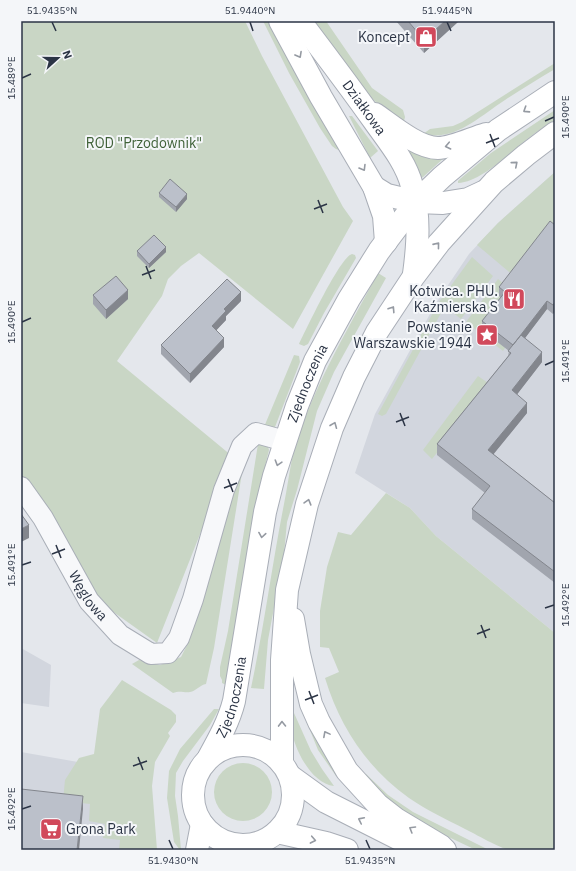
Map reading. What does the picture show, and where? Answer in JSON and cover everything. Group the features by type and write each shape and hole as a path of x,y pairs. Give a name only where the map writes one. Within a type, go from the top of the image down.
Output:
{"main road":[{"name":"Działkowa","path":"280,21 321,97 374,187 384,216 386,242"},
{"name":"Działkowa","path":"300,21 389,142 406,168 416,202 418,220 418,239 414,276"},
{"name":"Zjednoczenia","path":"209,757 231,715 266,512 274,476 297,406 315,361 349,300 386,242 416,202 442,177 498,130 555,92"},
{"path":"362,105 409,137 425,145 438,148 454,145 498,130"},
{"path":"265,841 285,822 291,811 294,798 286,770 282,660 287,590 307,504 332,428 354,377 377,332 438,243 487,190 526,155 555,133"},
{"path":"374,187 387,195 416,202 443,203 468,199 487,190"},
{"path":"287,590 299,654 311,704 338,758 347,771 378,805 396,819 441,846 445,850"},
{"path":"347,850 326,843 265,841 250,844 236,844 223,841 212,834 202,824 196,811 193,796 195,782 200,769 209,757 223,748 239,744 255,746 270,752 286,770 332,805 421,850"},
{"path":"198,850 202,824"}],"street":[{"name":"Węglowa","path":"21,487 43,518 89,601 120,635 151,654 168,653 178,638 193,599 224,490 242,446 256,433 285,440"}],"shaded area":[{"path":"555,172 555,633 436,536 410,508 355,473 375,414 436,303 469,254 498,223"},
{"path":"21,648 51,665 49,707 21,703"},
{"path":"21,752 95,765 120,839 121,850 21,850"}],"green space":[{"name":"ROD \"Przodownik\"","path":"21,21 245,21 262,56 343,207 353,221 293,329 199,253 181,266 168,279 162,296 117,361 232,456 157,643 112,611 94,593 21,477"},
{"path":"263,21 272,21 339,150 332,146 320,128 289,73"},
{"path":"313,21 326,21 372,88 403,110 405,117 404,121 385,110 365,91"},
{"path":"555,63 555,69 467,126 446,134 423,134 430,129 453,126 462,122"},
{"path":"555,110 555,120 535,133 496,165 477,177 458,183 460,179 491,153"},
{"path":"349,116 352,116 378,151 370,158"},
{"path":"411,150 444,158 421,178 409,154"},
{"path":"555,172 555,233 514,276 477,245 498,223"},
{"path":"352,254 355,255 356,258 308,344 304,346 299,344 332,280 340,267"},
{"path":"472,257 493,276 461,319 439,302"},
{"path":"378,273 386,278 334,372 317,411 297,490 287,522 284,554 268,640 264,689 251,688 292,459 299,435 329,364"},
{"path":"498,279 506,286 505,348 503,351 466,322"},
{"path":"435,309 441,313 386,414 382,416 378,414"},
{"path":"294,355 299,356 300,362 275,427 272,429 264,427"},
{"path":"478,376 491,385 432,459 423,450"},
{"path":"258,444 268,447 269,450 258,495 226,685 222,683 220,667 228,631"},
{"path":"244,460 214,648 206,684 192,691 173,693 132,664 139,660 160,665 181,657 189,641"},
{"path":"386,493 410,508 436,536 555,633 555,850 520,851 505,849 436,814 409,798 380,773 368,760 347,730 331,696 325,678 339,672 329,648 320,647 320,611 327,567 338,532 351,535"},
{"path":"122,680 171,710 176,715 176,722 168,733 170,736 155,762 152,786 157,850 119,850 120,840 103,838 105,824 89,821 90,804 63,801 65,780 79,758 94,754 100,709"},
{"path":"214,709 219,709 210,725 183,761 176,773 175,796 180,850 174,842 167,798 169,771 180,749"},
{"path":"294,713 311,751 334,786 326,784 318,779 304,763 292,734 291,724"},
{"path":"303,713 306,713 337,773 336,776 318,750"},
{"path":"243,763 254,765 267,776 270,781 272,792 270,803 259,816 254,819 243,821 232,819 219,808 216,803 214,792 216,781 227,768 232,765"},
{"path":"363,773 366,774 388,795 413,812 489,850 476,850 438,832 398,810"}],"building":[{"path":"408,21 445,21 424,40"},
{"path":"170,179 187,194 176,207 159,193"},
{"name":"Kotwica. PHU. Kaźmierska S","path":"550,221 555,225 555,302 553,305 547,301 513,345 482,321 505,292 499,287"},
{"path":"154,235 166,247 149,264 137,251"},
{"path":"116,276 128,290 106,310 93,295"},
{"path":"227,279 241,292 224,309 226,311 212,326 224,338 190,374 161,345"},
{"path":"521,335 542,352 512,390 527,403 488,450 555,503 555,572 472,509 490,486 437,444 511,353 508,351"},
{"path":"21,514 29,525 21,529"},
{"name":"Grona Park","path":"21,789 83,796 77,850 21,850"}],"place":[{"name":"Koncept","path":"426,37"},
{"name":"Kotwica. PHU. Kaźmierska S","path":"514,299"},
{"name":"Powstanie Warszawskie 1944","path":"487,335"},
{"name":"Grona Park","path":"51,829"}]}
